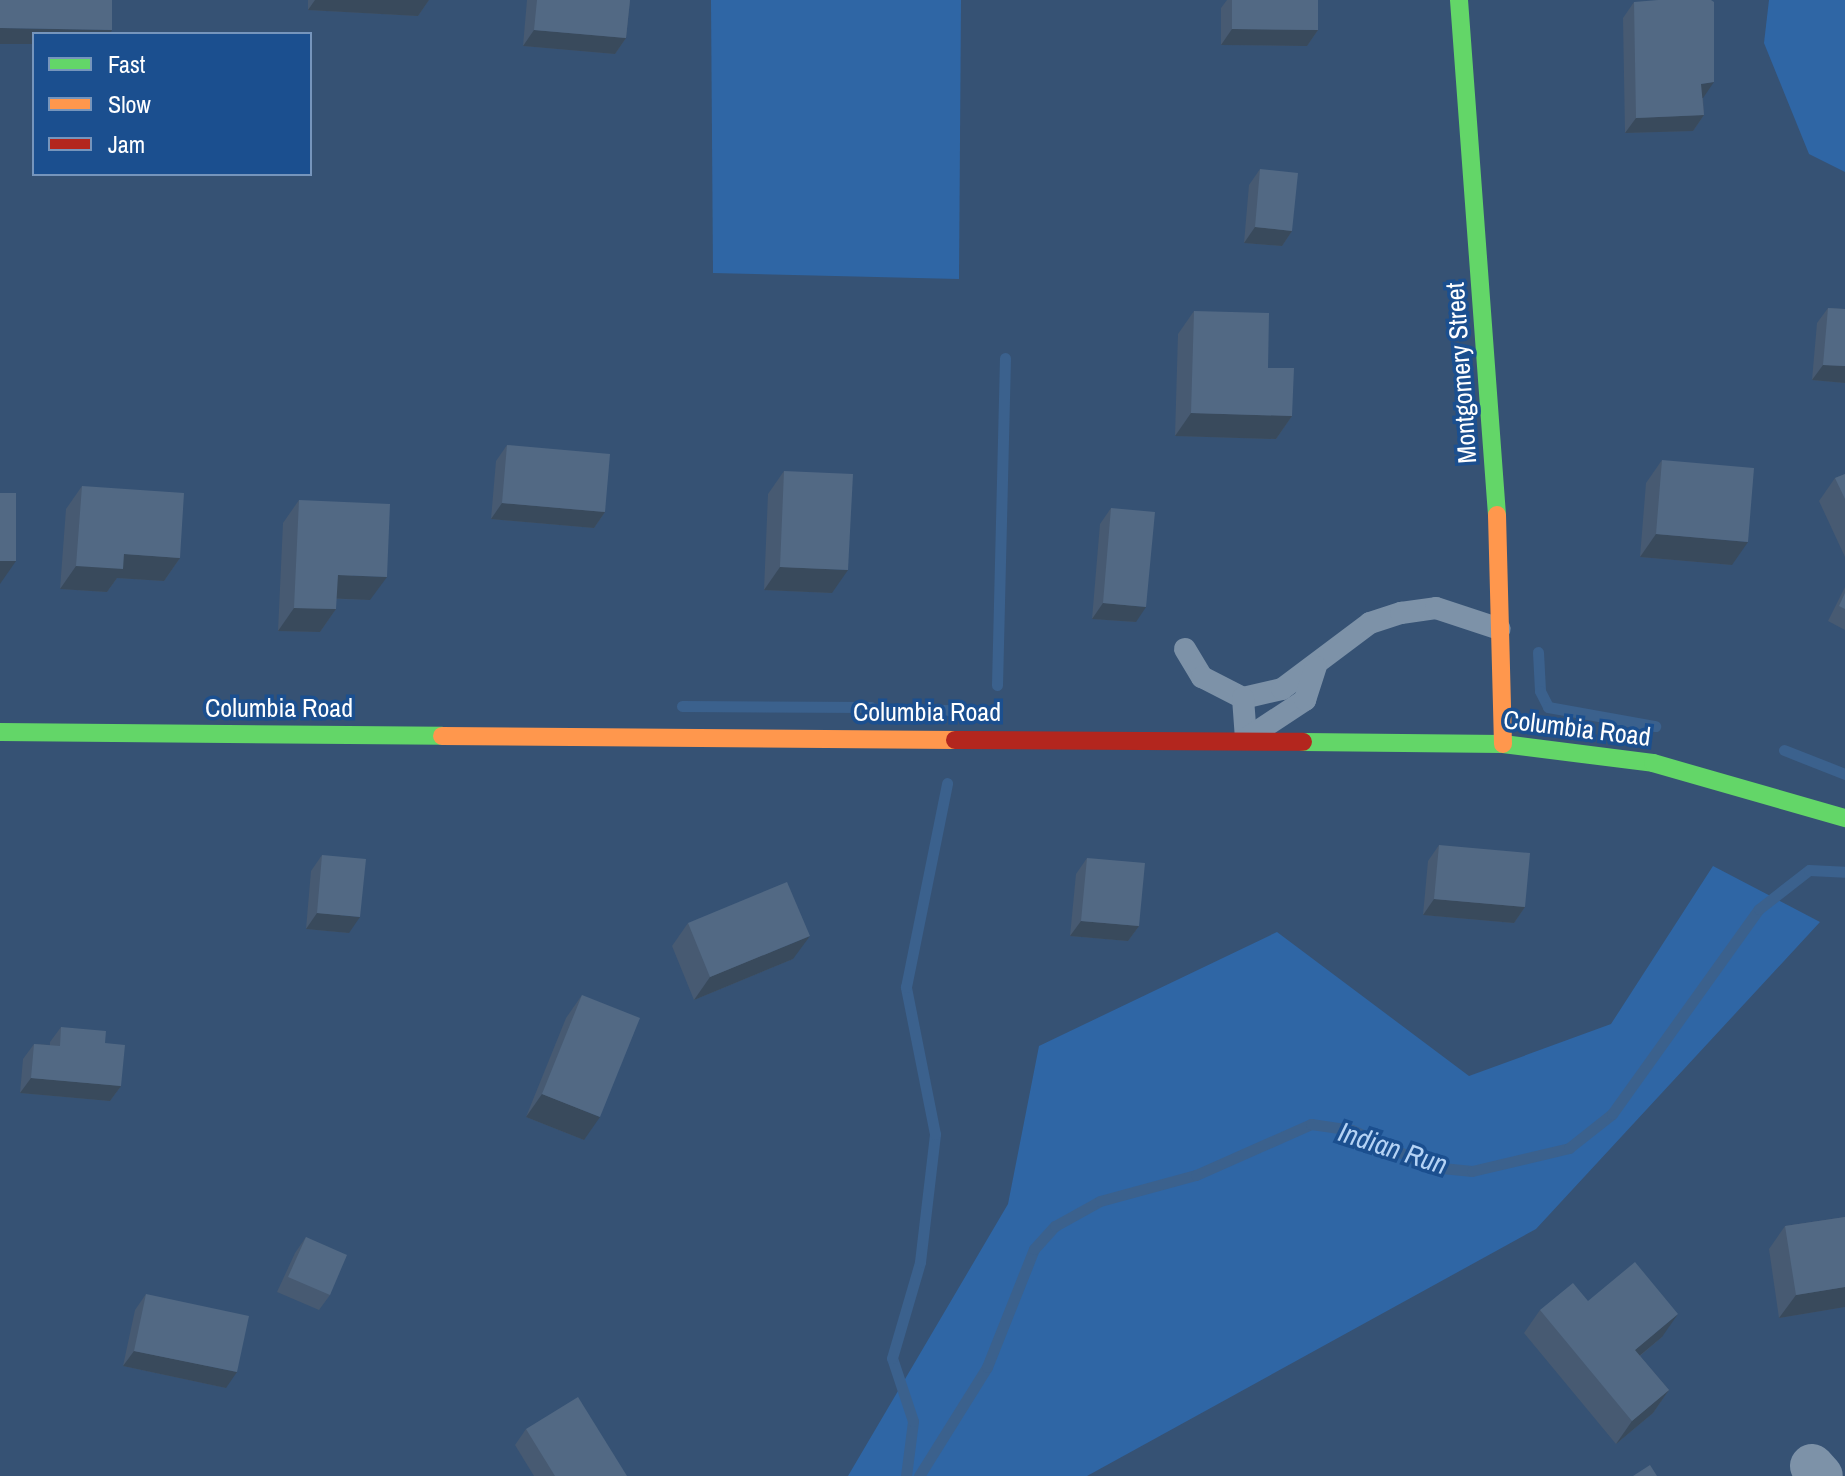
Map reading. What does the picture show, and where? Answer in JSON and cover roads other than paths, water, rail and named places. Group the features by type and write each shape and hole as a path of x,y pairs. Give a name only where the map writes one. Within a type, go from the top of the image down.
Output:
{"street":[{"name":"Montgomery Street","path":"1459,0 1500,629 1503,744"},
{"name":"Columbia Road","path":"0,732 1246,739 1503,744 1653,763 1845,818"}],"lane":[{"path":"1185,649 1202,677 1243,698 1282,689 1316,667 1370,623 1401,613 1436,608 1500,629"},
{"path":"1243,698 1246,739 1305,700 1316,667"}],"waterway":[{"path":"997,685 1005,358"},
{"path":"1538,652 1540,691 1548,707 1655,726"},
{"path":"682,706 871,707"},
{"path":"944,710 983,712"},
{"path":"1784,750 1845,774"},
{"path":"906,1476 913,1421 892,1358 920,1262 935,1134 906,987 947,783"},
{"name":"Indian Run","path":"919,1476 987,1367 1034,1249 1055,1226 1100,1201 1196,1175 1311,1124 1352,1130 1432,1167 1472,1171 1569,1148 1612,1114 1759,909 1809,870 1845,872"}]}
